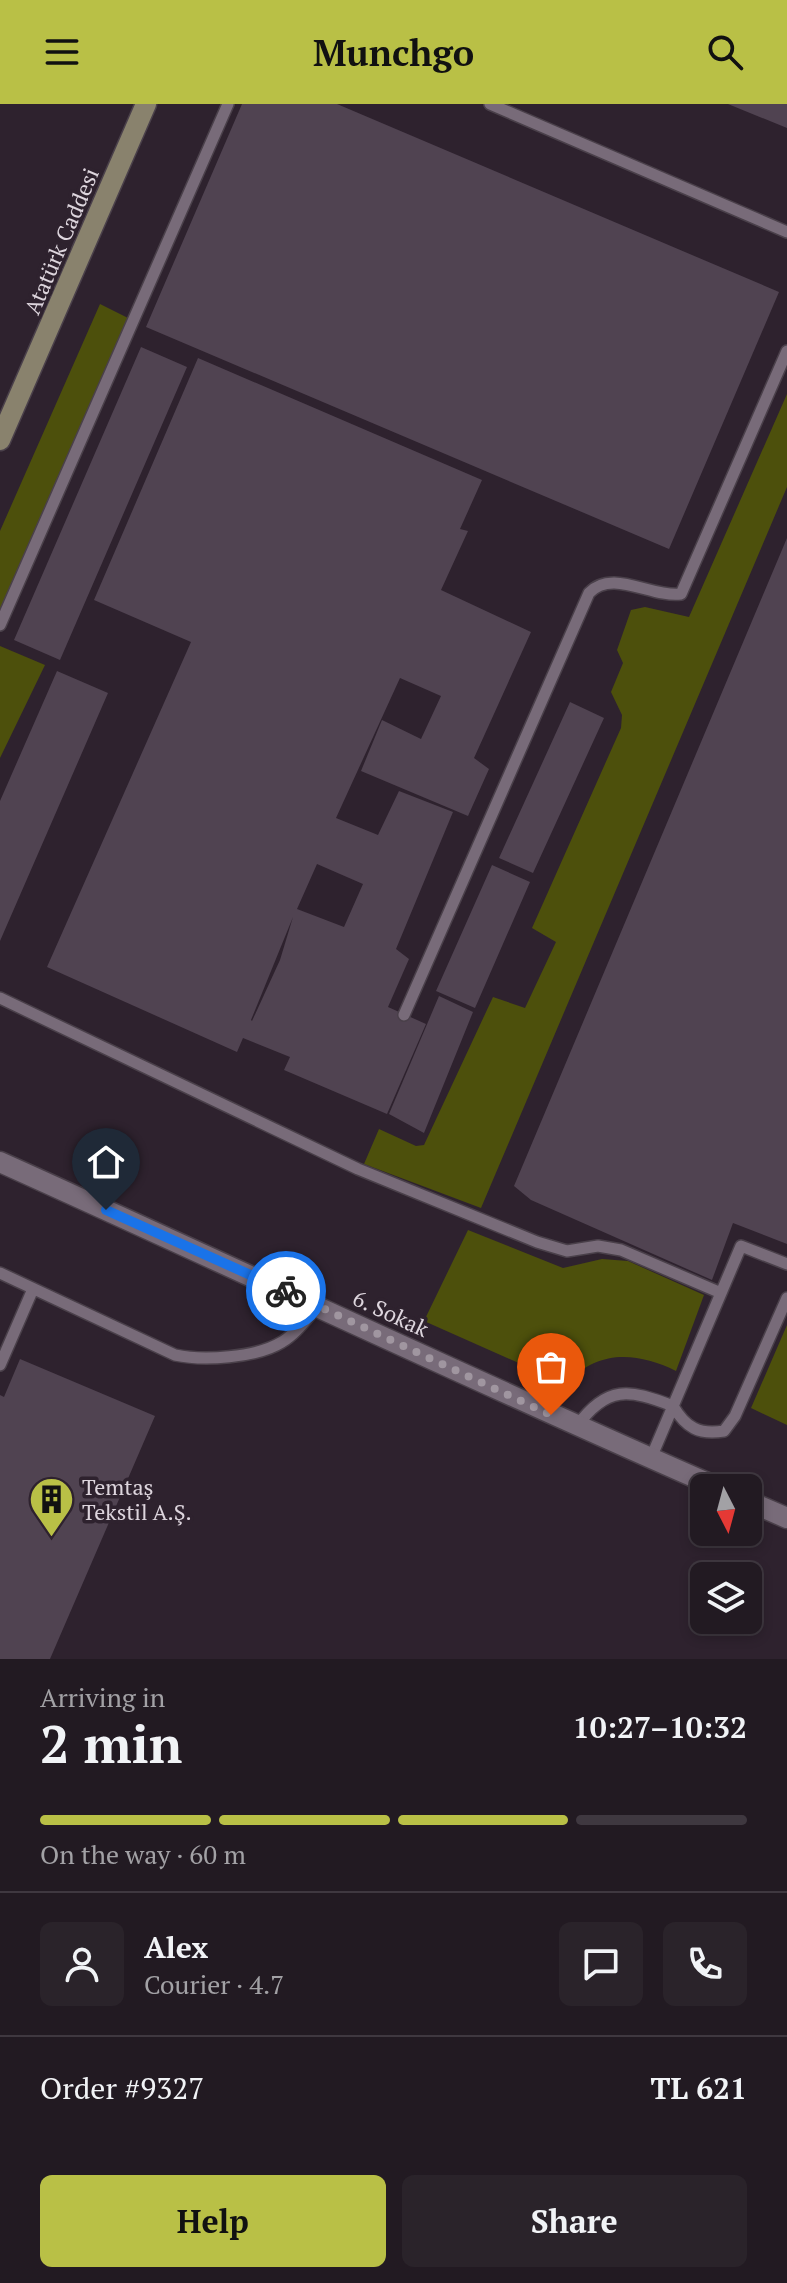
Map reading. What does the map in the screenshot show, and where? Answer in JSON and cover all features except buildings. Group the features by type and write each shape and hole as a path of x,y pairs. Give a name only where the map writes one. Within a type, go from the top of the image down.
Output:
{"street":[{"name":"Atatürk Caddesi","path":"0,440 146,104"},
{"name":"6. Sokak","path":"0,1162 690,1475"},
{"path":"762,1507 787,1518"}],"lane":[{"path":"0,625 228,104"},
{"path":"490,104 787,232"},
{"path":"404,1015 589,593 597,584 612,582 671,596 681,594 787,351"},
{"path":"0,998 358,1169 524,1237 567,1251 598,1246 621,1250 721,1293"},
{"path":"651,1458 741,1246 787,1264"},
{"path":"0,1273 175,1355 192,1359 255,1351 283,1342 319,1306"},
{"path":"0,1365 33,1289"},
{"path":"577,1426 600,1401 626,1392 673,1406 683,1423 698,1431 724,1431 735,1416 787,1298"}],"shaded area":[{"path":"100,304 132,320 0,630 0,531"},
{"path":"787,394 787,487 481,1208 364,1164 379,1129 416,1146 424,1145 493,997 525,1008 556,942 532,928 621,728 622,715 611,692 623,663 617,650 631,610 645,607 689,617"},
{"path":"0,646 45,665 0,758"},
{"path":"468,1230 563,1268 602,1259 628,1261 704,1295 676,1371 647,1360 618,1357 591,1365 566,1384 424,1321"},
{"path":"787,1325 787,1425 751,1408"}],"way so far":[{"path":"286,1291 551,1415"}],"place":[{"name":"Temtaş Tekstil A.Ş.","path":"51,1538"}],"route":[{"path":"106,1210 286,1291"}]}
